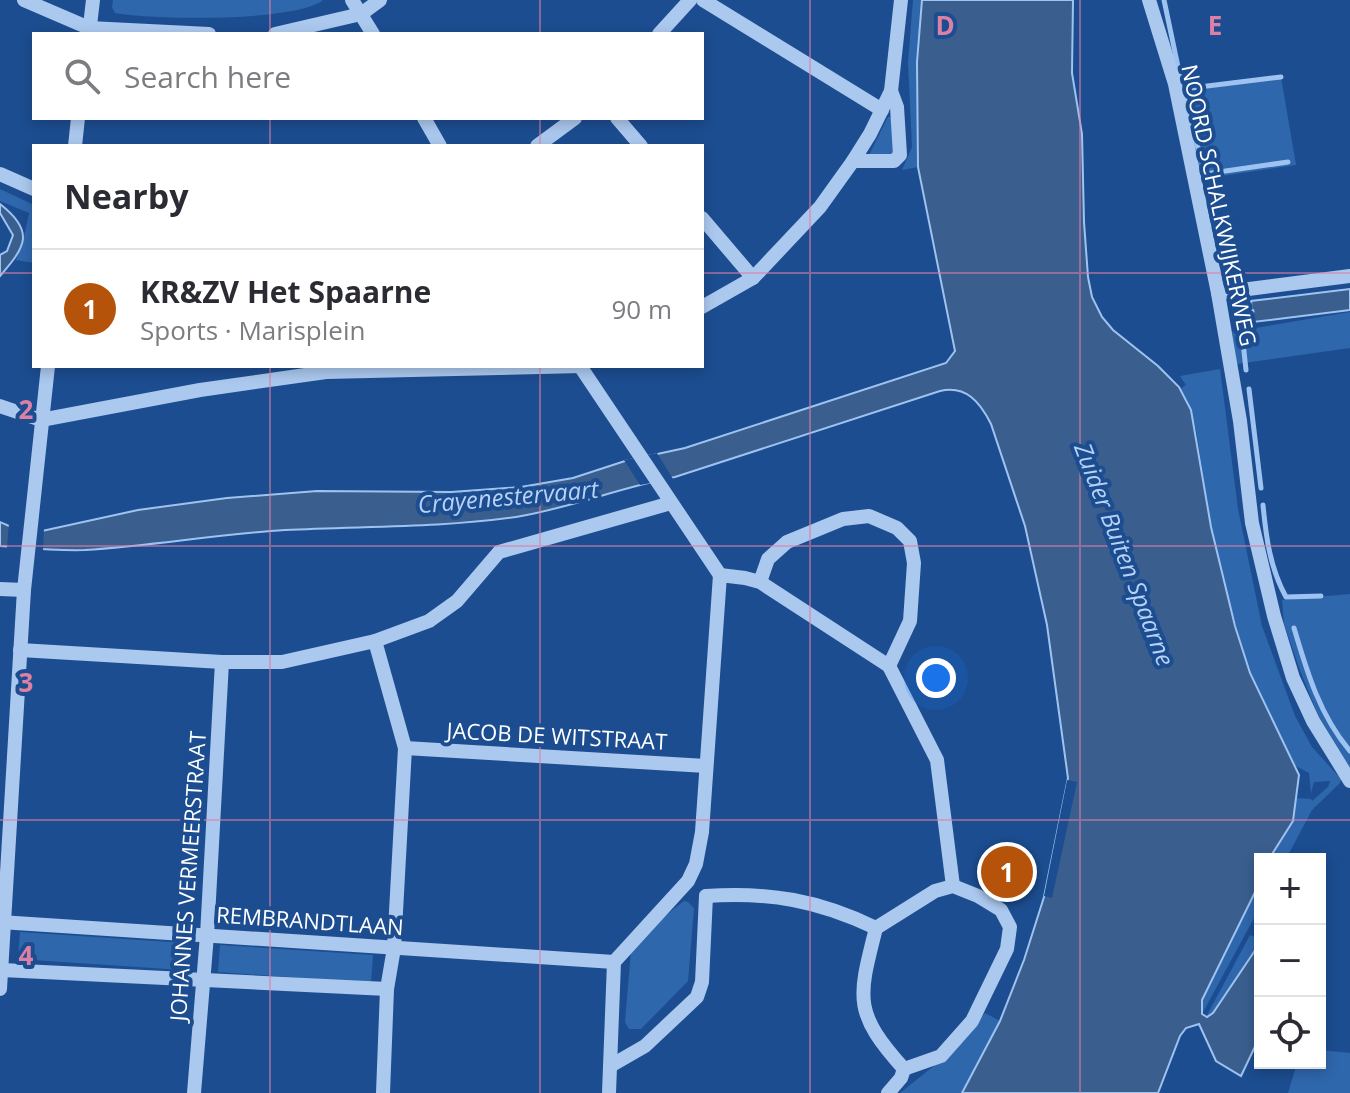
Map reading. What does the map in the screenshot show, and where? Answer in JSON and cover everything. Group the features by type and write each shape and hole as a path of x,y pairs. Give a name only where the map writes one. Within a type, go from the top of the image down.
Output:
{"street":[{"path":"24,0 89,31 129,32"},
{"path":"89,31 93,0"},
{"path":"352,0 372,32"},
{"path":"284,32 361,14 380,0"},
{"path":"661,32 690,0"},
{"path":"703,0 882,110"},
{"path":"704,306 753,278 820,207 853,161 891,91 901,0"},
{"name":"NOORD SCHALKWIJKERWEG","path":"1149,0 1175,84 1218,293 1240,421 1252,523 1274,616 1293,678 1313,721 1350,781"},
{"path":"853,161 894,161 900,155 897,107 891,91"},
{"path":"75,144 78,120"},
{"path":"425,120 439,144"},
{"path":"540,144 572,120"},
{"path":"619,120 639,144"},
{"path":"0,174 32,188"},
{"path":"704,220 753,278"},
{"path":"1218,293 1350,276"},
{"path":"0,989 24,590 48,368"},
{"path":"0,406 41,420 200,390 326,372 496,368"},
{"path":"582,368 720,575 702,832 696,864 688,881 614,962 609,1093"},
{"path":"20,650 222,662 282,662 375,641 438,615 457,601 499,552 671,503"},
{"path":"760,582 768,559 787,542 843,519 869,516 897,528 910,541 914,563 910,621 889,666"},
{"path":"720,575 760,582 889,666 937,760 953,886"},
{"path":"0,589 24,590"},
{"path":"375,641 405,748 394,948 387,989 383,1093"},
{"name":"JOHANNES VERMEERSTRAAT","path":"194,1093 207,935 222,662"},
{"name":"JACOB DE WITSTRAAT","path":"405,748 706,766"},
{"path":"688,881 706,896 744,893 796,898 845,913 876,928"},
{"path":"953,886 1001,910 1010,927 1007,949 972,1021 941,1056 904,1069 879,1041 866,1015 861,993 876,928 935,891 953,886"},
{"path":"612,1065 645,1046 697,997 702,982 706,896"},
{"name":"REMBRANDTLAAN","path":"2,922 614,962"},
{"path":"2,970 387,989"},
{"path":"888,1093 901,1078 904,1069"}],"shaded area":[{"path":"113,0 322,1 282,13 190,18 115,13"},
{"path":"913,0 922,0 917,62 918,167 902,170 912,147 908,62"},
{"path":"1281,77 1296,165 1202,179 1178,92"},
{"path":"888,117 891,117 894,155 869,155"},
{"path":"0,189 32,204 32,263 16,260 29,213 0,201"},
{"path":"1350,312 1350,348 1237,364 1232,332"},
{"path":"1220,369 1238,509 1262,626 1295,716 1312,747 1341,779 1312,810 1289,853 1273,853 1293,821 1296,798 1312,801 1328,787 1330,781 1314,782 1311,793 1309,773 1292,764 1250,673 1223,581 1196,430 1180,389 1186,385 1180,376"},
{"path":"1350,594 1350,768 1318,715 1301,673 1284,624 1282,600"},
{"path":"1254,894 1254,918 1202,1014 1202,1000"},
{"path":"684,901 694,908 688,981 641,1029 629,1029 625,1022 631,951 661,919"},
{"path":"20,932 184,943 182,970 18,959"},
{"path":"1250,935 1254,937 1254,952 1213,1013 1206,1017"},
{"path":"220,945 373,955 371,983 218,972"},
{"path":"985,1013 1000,1021 962,1093 900,1093 950,1053"},
{"path":"1326,1051 1350,1053 1350,1093 1288,1093 1295,1069 1326,1069"}],"water":[{"path":"922,0 1073,0 1072,73 1082,134 1084,222 1092,297 1113,330 1179,387 1191,410 1211,527 1235,626 1250,673 1299,775 1293,821 1273,853 1254,853 1254,894 1202,1000 1202,1014 1207,1017 1213,1013 1254,952 1254,1049 1241,1076 1216,1061 1199,1024 1186,1028 1180,1036 1158,1093 962,1093 1000,1021 1024,960 1044,897 1068,778 1047,625 1025,526 991,424 977,402 965,393 940,391 675,477 516,517 430,525 260,532 85,550 0,546 0,522 42,531 138,510 227,498 317,491 451,492 521,487 573,478 625,461 685,448 946,363 955,351 918,167 917,62"},
{"path":"0,204 19,223 23,240 16,256 0,276 0,255 7,251 13,235 0,213"},
{"path":"1350,289 1350,310 1253,322 1251,301"}],"pier":[{"path":"657,453 673,479 640,485 624,460"},
{"path":"9,523 44,527 43,552 7,548"},
{"path":"1067,780 1077,782 1052,898 1044,896"}],"waterway":[{"path":"1164,0 1181,81"},
{"path":"1183,89 1281,77"},
{"path":"1184,95 1205,174 1288,162"},
{"path":"1229,247 1234,277"},
{"path":"1238,300 1240,314 1252,311"},
{"path":"1240,314 1246,370"},
{"path":"1249,389 1261,488"},
{"path":"1263,505 1272,564 1286,597 1321,596"},
{"path":"1294,628 1323,708 1350,751"}],"place":[{"name":"KR&ZV Het Spaarne","path":"1007,872"}],"water label":[{"name":"Crayenestervaart","path":"508,496"},
{"name":"Zuider Buiten Spaarne","path":"1125,554"}]}
